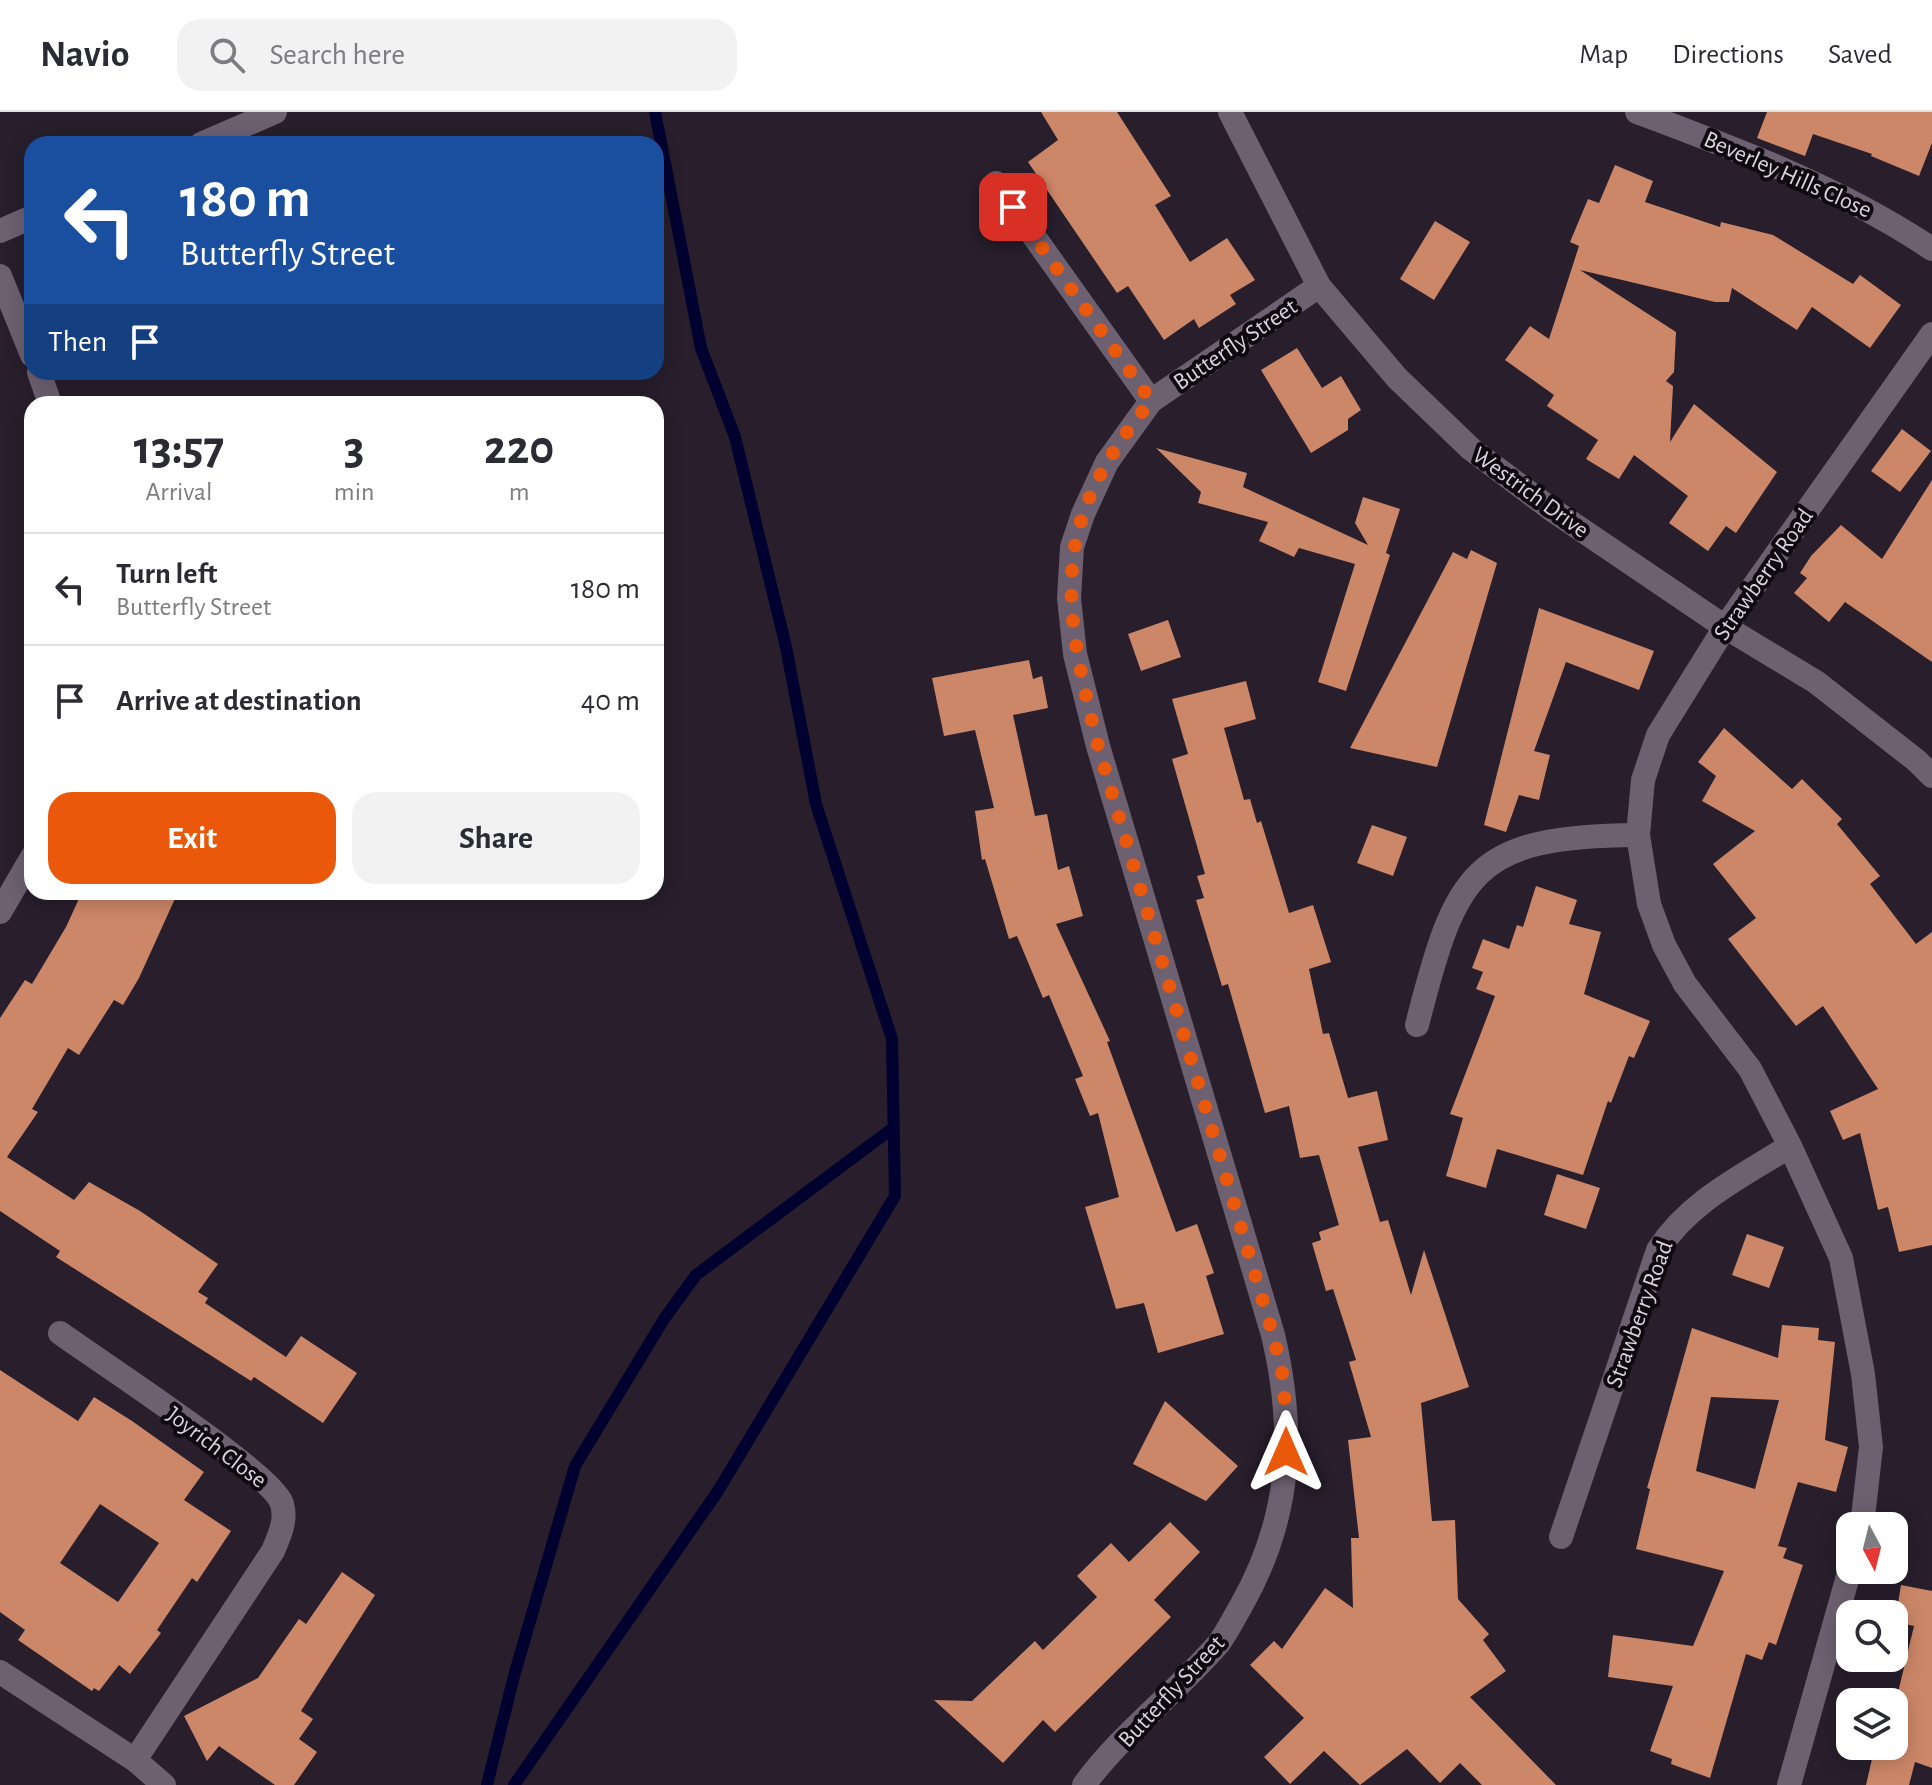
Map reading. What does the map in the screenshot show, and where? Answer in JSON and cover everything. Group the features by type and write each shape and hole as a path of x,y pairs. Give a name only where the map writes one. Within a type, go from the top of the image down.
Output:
{"street":[{"path":"220,136 275,112"},
{"name":"Westrich Drive","path":"1230,112 1319,286 1397,378 1471,449 1551,509 1725,627 1816,682 1932,776"},
{"name":"Beverley Hills Close","path":"1637,112 1738,149 1879,214 1932,249"},
{"name":"Butterfly Street","path":"996,183 1151,401"},
{"path":"0,231 24,220"},
{"path":"0,276 24,335"},
{"name":"Butterfly Street","path":"1084,1785 1220,1641 1245,1598 1265,1562 1283,1499 1287,1429 1284,1381 1273,1335 1098,746 1075,654 1069,598 1072,547 1107,462 1151,401 1319,286"},
{"name":"Strawberry Road","path":"1864,1512 1871,1447 1863,1374 1841,1258 1790,1146 1750,1069 1685,984 1664,945 1649,904 1638,835 1643,780 1658,735 1725,627 1932,334"},
{"path":"1417,1025 1447,920 1474,877 1488,865 1525,845 1591,835 1638,835"},
{"path":"0,912 24,871"},
{"name":"Strawberry Road","path":"1561,1537 1658,1250 1676,1223 1688,1213 1790,1146"},
{"name":"Joyrich Close","path":"60,1333 253,1470 282,1503 284,1521 273,1551 135,1760"},
{"path":"1789,1785 1846,1584"},
{"path":"0,1672 135,1760 164,1785"}],"building":[{"path":"1041,112 1117,112 1171,196 1155,205 1190,262 1227,238 1255,280 1230,295 1236,304 1199,328 1194,319 1164,340 1128,286 1117,293 1028,162 1058,140"},
{"path":"1767,112 1932,112 1932,143 1919,176 1872,154 1813,134 1805,156 1757,138"},
{"path":"1615,165 1653,181 1645,202 1720,227 1721,222 1773,235 1853,284 1860,275 1901,305 1870,348 1812,307 1797,330 1732,288 1729,302 1715,302 1580,270 1676,332 1674,372 1666,381 1673,386 1670,442 1694,404 1777,472 1736,533 1726,526 1708,551 1669,523 1688,496 1634,455 1619,479 1586,459 1598,440 1547,406 1554,395 1505,360 1530,326 1549,339 1579,246 1570,242 1588,199 1599,203"},
{"path":"1435,221 1470,242 1434,300 1400,279"},
{"path":"1297,348 1322,388 1341,376 1361,410 1348,419 1348,430 1311,453 1261,370"},
{"path":"1902,429 1931,451 1900,492 1871,471"},
{"path":"1156,448 1247,473 1243,487 1368,545 1355,523 1363,497 1400,509 1386,553 1390,555 1346,691 1318,682 1355,564 1299,548 1294,557 1259,541 1268,522 1198,503 1201,492"},
{"path":"1932,480 1932,662 1845,602 1829,622 1794,593 1807,578 1800,573 1811,556 1841,525 1882,559"},
{"path":"1471,550 1497,563 1437,767 1350,748 1453,552 1467,559"},
{"path":"1539,608 1654,651 1639,690 1566,662 1534,751 1550,755 1539,800 1519,795 1506,832 1484,825"},
{"path":"1168,620 1181,657 1141,671 1128,634"},
{"path":"1029,660 1033,679 1042,676 1048,708 1013,715 1035,816 1047,814 1058,870 1069,866 1083,916 1056,924 1110,1041 1107,1042 1176,1232 1197,1224 1214,1273 1206,1276 1224,1334 1158,1353 1144,1303 1116,1309 1085,1207 1119,1197 1098,1113 1090,1116 1075,1079 1083,1076 1049,995 1043,998 1017,936 1009,939 985,859 982,860 975,811 994,808 975,730 944,736 932,678"},
{"path":"1246,681 1256,719 1224,728 1244,800 1250,799 1257,823 1261,821 1289,913 1313,905 1331,962 1309,969 1323,1034 1329,1033 1348,1098 1377,1091 1388,1140 1358,1147 1380,1222 1388,1220 1411,1295 1424,1250 1469,1387 1421,1403 1432,1521 1455,1520 1458,1599 1489,1634 1483,1640 1506,1671 1470,1697 1556,1785 1482,1785 1460,1763 1440,1783 1407,1749 1360,1785 1324,1751 1290,1784 1264,1757 1304,1718 1250,1665 1274,1641 1282,1649 1325,1588 1353,1608 1351,1538 1359,1538 1348,1440 1371,1437 1349,1362 1356,1360 1333,1289 1326,1291 1312,1243 1321,1240 1319,1232 1339,1225 1319,1155 1300,1158 1289,1106 1265,1113 1228,984 1222,986 1196,900 1204,898 1197,876 1205,874 1172,759 1188,754 1172,699"},
{"path":"1724,728 1792,789 1802,779 1842,819 1837,824 1880,876 1870,884 1916,944 1932,932 1932,1245 1899,1252 1888,1207 1878,1210 1860,1133 1843,1140 1830,1111 1878,1089 1823,1006 1796,1026 1728,939 1756,918 1713,864 1755,831 1702,801 1716,776 1698,762"},
{"path":"1372,825 1407,837 1393,876 1357,863"},
{"path":"1536,886 1577,900 1569,924 1601,932 1584,994 1650,1021 1634,1058 1629,1056 1611,1103 1608,1101 1583,1175 1497,1149 1486,1188 1446,1176 1463,1118 1450,1114 1495,996 1476,989 1483,972 1472,968 1483,939 1509,949 1517,925 1523,927"},
{"path":"78,900 174,900 139,978 123,1005 114,1000 79,1055 68,1048 32,1109 38,1112 7,1157 74,1200 89,1182 140,1211 218,1264 198,1292 208,1298 205,1303 286,1357 301,1336 357,1373 323,1423 254,1377 251,1381 56,1257 60,1251 0,1211 0,1018 25,980 32,984"},
{"path":"1557,1174 1600,1188 1586,1229 1544,1215"},
{"path":"1747,1234 1784,1247 1769,1288 1732,1275"},
{"path":"1782,1325 1819,1328 1818,1340 1835,1342 1825,1440 1848,1447 1836,1492 1798,1482 1778,1546 1787,1548 1783,1558 1803,1565 1776,1645 1769,1642 1762,1660 1746,1654 1710,1778 1671,1764 1672,1759 1650,1751 1673,1686 1608,1677 1613,1635 1693,1646 1724,1571 1636,1549 1650,1489 1647,1488 1692,1328 1778,1358","holes":["1711,1397 1779,1400 1755,1489 1696,1471"]},
{"path":"0,1370 78,1421 94,1397 204,1472 184,1500 231,1531 197,1582 192,1578 157,1630 161,1633 130,1674 119,1665 99,1691 94,1688 92,1691 18,1640 25,1630 0,1612","holes":["100,1504 159,1543 118,1602 60,1563"]},
{"path":"1165,1401 1238,1466 1206,1501 1133,1464"},
{"path":"1170,1522 1200,1552 1154,1600 1171,1617 1055,1732 1043,1720 1003,1763 934,1700 972,1701 1035,1641 1043,1650 1097,1597 1077,1576 1111,1543 1129,1562"},
{"path":"342,1572 375,1595 301,1711 313,1719 299,1739 317,1752 294,1785 275,1785 219,1746 207,1761 184,1716 258,1678 299,1619 306,1624"},
{"path":"1901,1585 1932,1591 1932,1768 1915,1762 1909,1785 1866,1785 1872,1760 1908,1760 1908,1688 1899,1688 1903,1672 1908,1672 1908,1651 1914,1626 1908,1625 1908,1600 1899,1600"}],"waterway":[{"path":"655,112 660,136"},
{"path":"514,1785 718,1491 895,1196 892,1039 816,804 786,647 735,437 701,348 664,158"},
{"path":"487,1785 514,1676 575,1466 664,1319 696,1275 893,1128"}],"route":[{"path":"1013,207 1151,401 1127,430 1107,462 1072,547 1069,598 1075,654 1098,746 1273,1335 1284,1381 1286,1452"}]}
